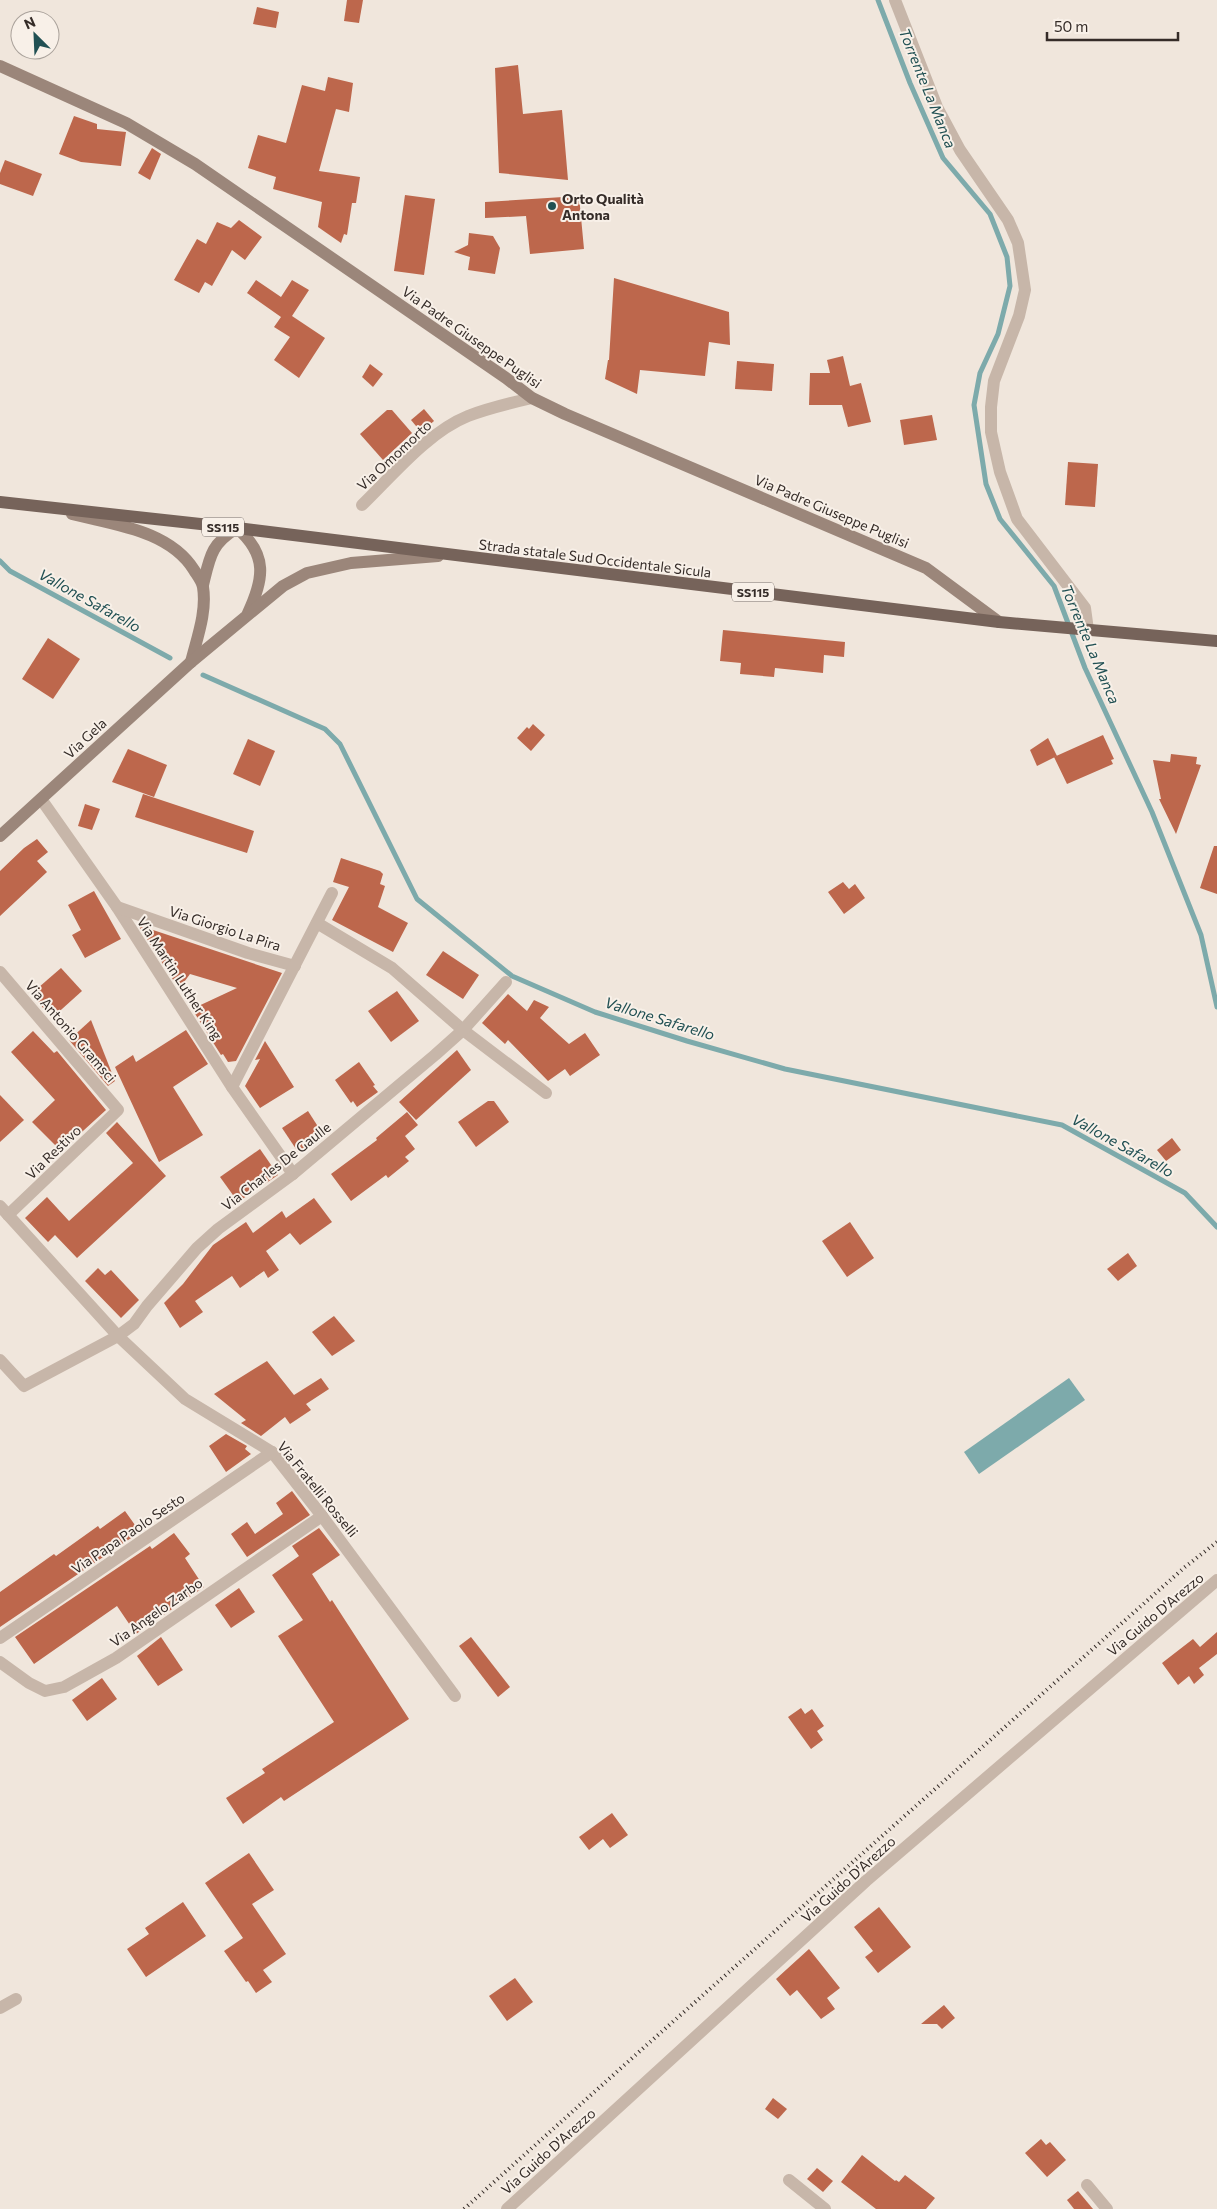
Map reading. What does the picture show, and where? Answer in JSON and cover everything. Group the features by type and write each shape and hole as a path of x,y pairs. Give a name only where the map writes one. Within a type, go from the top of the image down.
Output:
{"main road":[{"name":"Via Padre Giuseppe Puglisi","path":"0,66 126,123 195,164 506,378 532,398 641,448 926,568 999,622"},
{"name":"Strada statale Sud Occidentale Sicula","path":"0,502 238,528 999,622 1217,641"},
{"path":"46,507 160,539 178,551 190,563 203,585"},
{"path":"191,662 204,609 203,585 214,550 221,538 238,528 249,538 258,554 261,574 258,591 245,618"},
{"name":"Via Gela","path":"0,836 191,662 283,586 307,573 351,563 446,555"}],"street":[{"path":"895,0 936,106 960,150 1008,220 1018,243 1024,290 1019,316 994,381 991,432 1000,472 1017,518 1085,608 1085,630"},
{"name":"Via Omomorto","path":"362,506 409,459 444,429 467,416 532,398"},
{"name":"Via Martin Luther King","path":"41,799 117,908 232,1087 293,1174"},
{"path":"232,1087 332,893"},
{"name":"Via Giorgio La Pira","path":"117,908 248,953 295,966"},
{"path":"317,923 392,968 463,1030 546,1093"},
{"name":"Via Antonio Gramsci","path":"0,972 118,1110"},
{"name":"Via Charles De Gaulle","path":"0,1360 24,1386 118,1336 134,1324 147,1306 191,1256 218,1229 293,1174 375,1106 463,1030 506,982"},
{"name":"Via Restivo","path":"4,1211 118,1110"},
{"name":"Via Fratelli Rosselli","path":"4,1211 118,1336 185,1399 272,1452 322,1516 455,1696"},
{"name":"Via Papa Paolo Sesto","path":"0,1638 272,1452"},
{"name":"Via Angelo Zarbo","path":"0,1662 29,1683 44,1690 64,1687 116,1658 322,1516"},
{"name":"Via Guido D'Arezzo","path":"507,2209 866,1881 1217,1580"},
{"path":"0,2008 16,1999"},
{"path":"789,2180 824,2209"},
{"path":"1087,2185 1107,2209"}],"water":[{"path":"1069,1378 1085,1400 979,1474 964,1452"}],"building":[{"path":"347,0 363,0 359,23 344,21"},
{"path":"257,7 279,12 276,28 253,24"},
{"path":"518,65 523,114 562,110 568,180 499,173 495,68"},
{"path":"328,77 353,83 349,112 336,109 319,171 360,177 356,203 352,203 347,235 344,234 341,243 318,227 322,202 273,189 276,177 248,168 258,135 286,143 302,85 325,91"},
{"path":"74,116 97,124 97,129 126,132 121,166 81,162 59,154"},
{"path":"152,148 161,154 150,180 138,173"},
{"path":"5,160 42,174 33,196 0,184 0,173"},
{"path":"405,195 435,199 424,275 394,271"},
{"path":"579,196 584,249 530,254 526,216 485,218 485,202"},
{"path":"239,220 262,237 245,260 232,250 212,286 205,282 199,293 174,280 197,239 206,244 217,222 231,228"},
{"path":"469,233 493,236 500,248 495,274 468,270 470,257 454,252 468,245"},
{"path":"614,278 729,312 730,345 709,342 705,376 640,370 637,394 605,379 609,360"},
{"path":"256,280 281,297 292,280 309,290 292,316 325,338 299,378 274,360 290,337 274,327 281,317 247,293"},
{"path":"843,356 850,386 861,383 871,422 848,427 842,405 809,405 810,373 830,373 827,360"},
{"path":"737,361 774,364 772,391 735,389"},
{"path":"370,364 383,374 373,387 362,377"},
{"path":"424,409 434,421 421,432 411,420"},
{"path":"387,410 392,410 412,433 383,460 360,434"},
{"path":"932,415 937,440 904,445 900,420"},
{"path":"1068,462 1098,464 1095,507 1065,505"},
{"path":"723,630 845,642 844,657 824,655 823,673 775,668 774,677 740,674 741,663 720,661"},
{"path":"48,638 80,659 53,699 22,679"},
{"path":"533,724 545,735 531,751 517,738 527,727 529,729"},
{"path":"1103,735 1114,759 1111,760 1113,764 1067,784 1054,757"},
{"path":"1048,738 1057,756 1037,766 1030,750"},
{"path":"248,739 275,751 260,786 233,774"},
{"path":"128,749 167,765 154,797 112,782"},
{"path":"1171,754 1197,757 1196,764 1201,765 1176,834 1159,799 1161,799 1153,760 1170,762"},
{"path":"143,794 254,831 247,853 135,817"},
{"path":"85,804 100,809 92,830 78,826"},
{"path":"37,839 48,852 37,861 47,872 0,916 0,871 24,848"},
{"path":"1214,846 1217,846 1217,894 1200,888"},
{"path":"341,858 380,871 383,874 380,884 385,886 378,907 408,923 393,952 332,920 349,887 333,882"},
{"path":"843,882 849,889 855,884 865,898 844,914 828,892"},
{"path":"94,891 121,939 85,958 72,935 81,930 68,905"},
{"path":"138,925 282,973 236,1061 228,1062 223,1054 221,1055 192,1009 237,988 190,974 179,989"},
{"path":"443,951 479,975 463,999 426,975"},
{"path":"61,968 82,991 52,1018 31,994"},
{"path":"397,991 419,1021 391,1042 368,1011"},
{"path":"508,994 527,1011 534,1000 549,1007 540,1018 569,1044 585,1033 600,1055 570,1076 565,1069 548,1081 508,1040 505,1044 482,1023"},
{"path":"91,1020 115,1081 108,1086 69,1040"},
{"path":"186,1030 208,1064 173,1087 203,1135 159,1162 115,1067 133,1055 136,1062"},
{"path":"33,1031 54,1053 57,1051 106,1110 61,1151 32,1122 55,1100 11,1052"},
{"path":"265,1041 294,1087 260,1108 245,1086 260,1059 255,1060"},
{"path":"457,1050 471,1070 416,1120 399,1102"},
{"path":"359,1062 378,1092 357,1107 353,1101 351,1103 335,1080"},
{"path":"0,1095 24,1120 0,1142"},
{"path":"488,1101 494,1101 509,1122 476,1147 458,1122"},
{"path":"308,1111 324,1136 298,1152 282,1128"},
{"path":"407,1112 418,1125 405,1136 415,1149 405,1157 409,1161 388,1178 386,1175 351,1201 331,1174 377,1140 376,1138"},
{"path":"117,1122 166,1176 77,1258 55,1235 48,1242 25,1218 47,1197 69,1221 133,1163 106,1133"},
{"path":"1172,1138 1181,1150 1166,1161 1157,1150"},
{"path":"260,1149 278,1175 238,1202 220,1177"},
{"path":"314,1198 332,1222 300,1245 290,1233 266,1251 279,1270 268,1278 264,1271 240,1288 232,1276 195,1301 203,1312 180,1328 164,1303 183,1284 213,1245 246,1222 253,1233 282,1211 286,1218"},
{"path":"850,1222 874,1258 847,1277 822,1241"},
{"path":"1128,1253 1137,1266 1118,1281 1107,1269"},
{"path":"98,1268 105,1275 111,1270 139,1300 121,1318 85,1281"},
{"path":"334,1316 355,1341 332,1356 312,1332"},
{"path":"267,1361 294,1395 321,1378 329,1389 306,1404 311,1410 290,1424 285,1417 261,1436 241,1423 246,1420 214,1394"},
{"path":"226,1434 247,1446 245,1449 251,1454 226,1472 209,1446"},
{"path":"292,1491 310,1515 247,1557 231,1534 247,1522 255,1534 283,1514 276,1503"},
{"path":"125,1511 140,1532 0,1627 0,1592 54,1554 56,1556 98,1526 100,1529"},
{"path":"319,1528 340,1555 312,1574 330,1602 332,1600 409,1719 284,1801 281,1797 243,1824 226,1798 265,1773 262,1769 334,1722 278,1636 303,1620 272,1575 299,1556 292,1546"},
{"path":"174,1533 190,1554 185,1558 204,1587 136,1634 117,1606 34,1664 15,1637 150,1546 152,1549"},
{"path":"239,1588 255,1612 231,1628 215,1605"},
{"path":"1217,1632 1217,1654 1199,1668 1204,1675 1194,1684 1189,1676 1178,1685 1162,1663 1193,1639 1200,1647"},
{"path":"161,1637 183,1670 158,1686 137,1656"},
{"path":"471,1637 510,1687 498,1697 459,1646"},
{"path":"102,1678 117,1699 87,1721 72,1700"},
{"path":"801,1708 805,1714 812,1709 824,1726 817,1731 823,1740 811,1749 788,1717"},
{"path":"612,1813 628,1835 610,1848 603,1839 589,1850 579,1837"},
{"path":"249,1853 274,1890 252,1904 286,1954 263,1970 272,1982 256,1993 224,1951 243,1938 205,1883"},
{"path":"183,1902 206,1936 146,1977 127,1949 149,1934 145,1928"},
{"path":"879,1907 911,1947 878,1973 865,1957 873,1951 854,1927"},
{"path":"809,1949 840,1988 827,1998 835,2009 821,2019 797,1990 790,1996 776,1979"},
{"path":"515,1978 533,2002 507,2021 489,1996"},
{"path":"944,2005 955,2018 942,2029 937,2024 921,2024"},
{"path":"773,2098 787,2109 778,2119 765,2109"},
{"path":"1041,2139 1046,2145 1050,2142 1066,2160 1047,2177 1025,2153"},
{"path":"862,2155 895,2181 899,2182 905,2175 935,2198 926,2209 876,2209 841,2182"},
{"path":"817,2168 833,2181 823,2192 807,2179"},
{"path":"1078,2191 1093,2209 1074,2209 1067,2200"}],"waterway":[{"name":"Torrente La Manca","path":"878,0 910,83 943,158 990,214 1007,257 1010,286 998,334 980,373 974,405 986,484 1000,519 1054,586 1085,668 1152,812 1201,935 1217,1007"},
{"name":"Vallone Safarello","path":"0,561 10,571 170,658"},
{"name":"Vallone Safarello","path":"203,675 325,729 340,744 417,899 512,976 595,1012 785,1069 1062,1125 1185,1193 1217,1227"}],"railway":[{"path":"464,2209 1185,1567 1217,1542"}],"place":[{"name":"Orto Qualità Antona","path":"552,206"}]}
